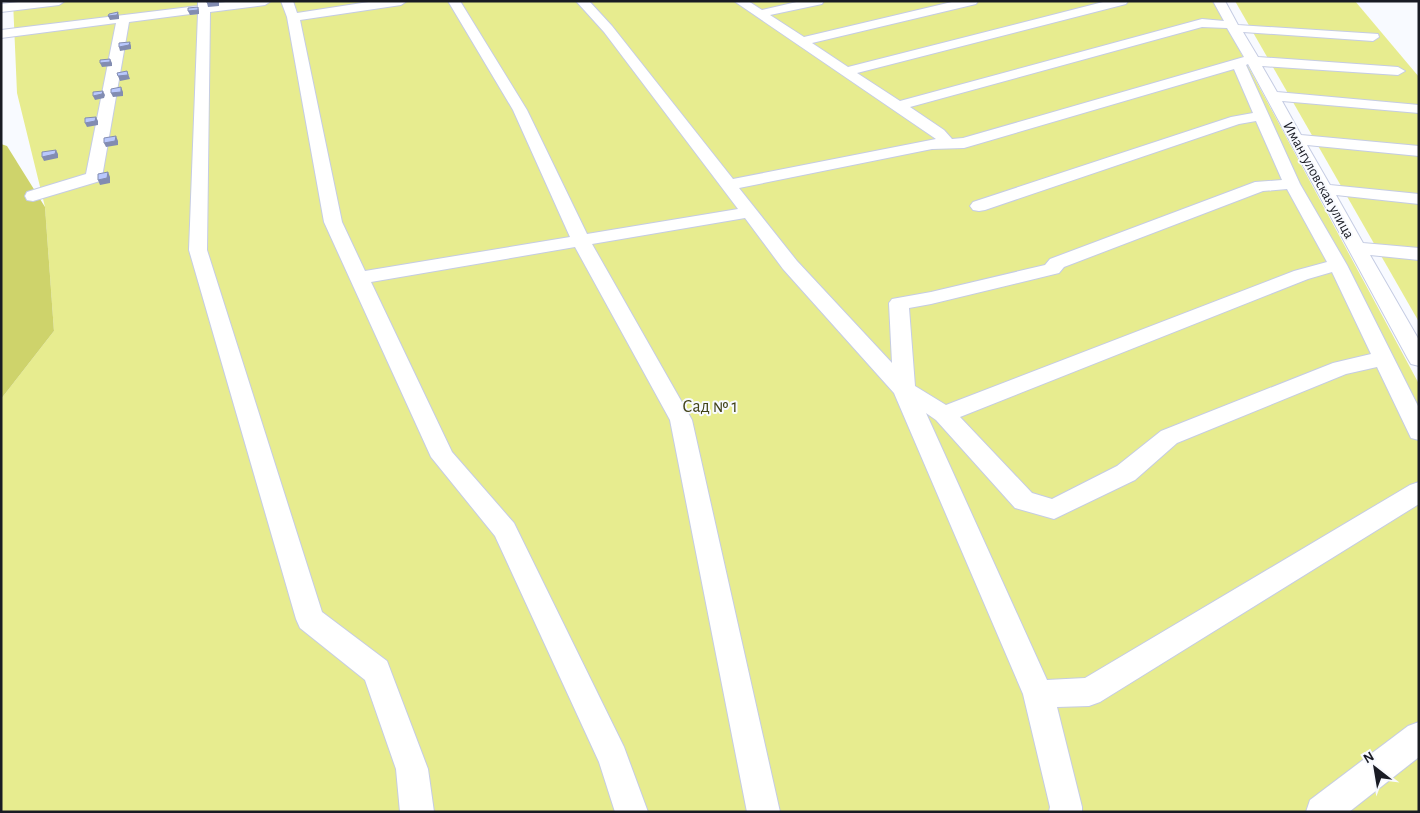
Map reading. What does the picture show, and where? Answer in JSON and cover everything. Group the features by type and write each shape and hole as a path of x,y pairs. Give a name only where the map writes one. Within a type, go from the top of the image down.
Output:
{"street":[{"path":"1,8 60,1"},
{"path":"1,34 123,19 203,5 265,1"},
{"path":"401,1 290,9 333,222 444,457 505,530 613,758 632,812"},
{"path":"454,1 520,110 580,241 681,420 764,812"},
{"path":"582,1 608,29 790,265 904,390 944,414 1024,502 1054,509 1126,473 1169,437 1341,368 1382,359"},
{"path":"740,1 939,133 948,144"},
{"path":"760,14 818,1"},
{"path":"802,42 972,1"},
{"path":"847,71 1122,1"},
{"name":"Имангуловская улица","path":"1217,2 1232,26 1248,61 1272,96 1419,359"},
{"path":"203,5 198,250 310,619 377,671 412,769 417,812"},
{"path":"33,196 94,177 123,19"},
{"path":"897,106 1202,23 1373,37"},
{"path":"729,185 932,144 964,143 1248,61 1398,71"},
{"path":"1248,61 1260,116 1292,184 1338,265 1419,432"},
{"path":"1272,96 1419,110"},
{"path":"979,206 1236,120 1260,116"},
{"path":"1296,139 1419,151"},
{"path":"1065,812 1066,807 1038,694 904,390 899,303 931,298 1052,269 1057,263 1081,253 1261,186 1292,184"},
{"path":"1324,188 1419,199"},
{"path":"359,278 748,212"},
{"path":"1357,248 1419,254"},
{"path":"944,414 1301,274 1338,265"},
{"path":"1395,317 1419,321"},
{"path":"1038,694 1089,692 1419,492"},
{"path":"1322,812 1419,737"}],"green space":[{"name":"Сад № 1","path":"13,1 1213,1 1419,384 1419,812 1,812 1,399 54,331 45,207 17,93"},
{"path":"1235,1 1355,1 1419,77 1419,322"},
{"path":"1,144 7,146 45,207 54,331 1,399"}],"building":[{"path":"207,1 218,1 218,2 207,3"},
{"path":"198,7 198,10 188,11 188,8"},
{"path":"118,12 117,15 108,16 109,14"},
{"path":"130,42 129,45 119,47 119,43"},
{"path":"110,59 110,62 100,63 100,60"},
{"path":"127,71 128,75 118,76 117,73"},
{"path":"121,87 121,92 111,93 111,89"},
{"path":"103,91 102,94 93,96 93,92"},
{"path":"96,117 95,121 85,123 85,118"},
{"path":"116,136 115,141 104,143 104,138"},
{"path":"56,150 55,154 42,157 42,152"},
{"path":"108,172 107,178 98,180 98,174"}]}
